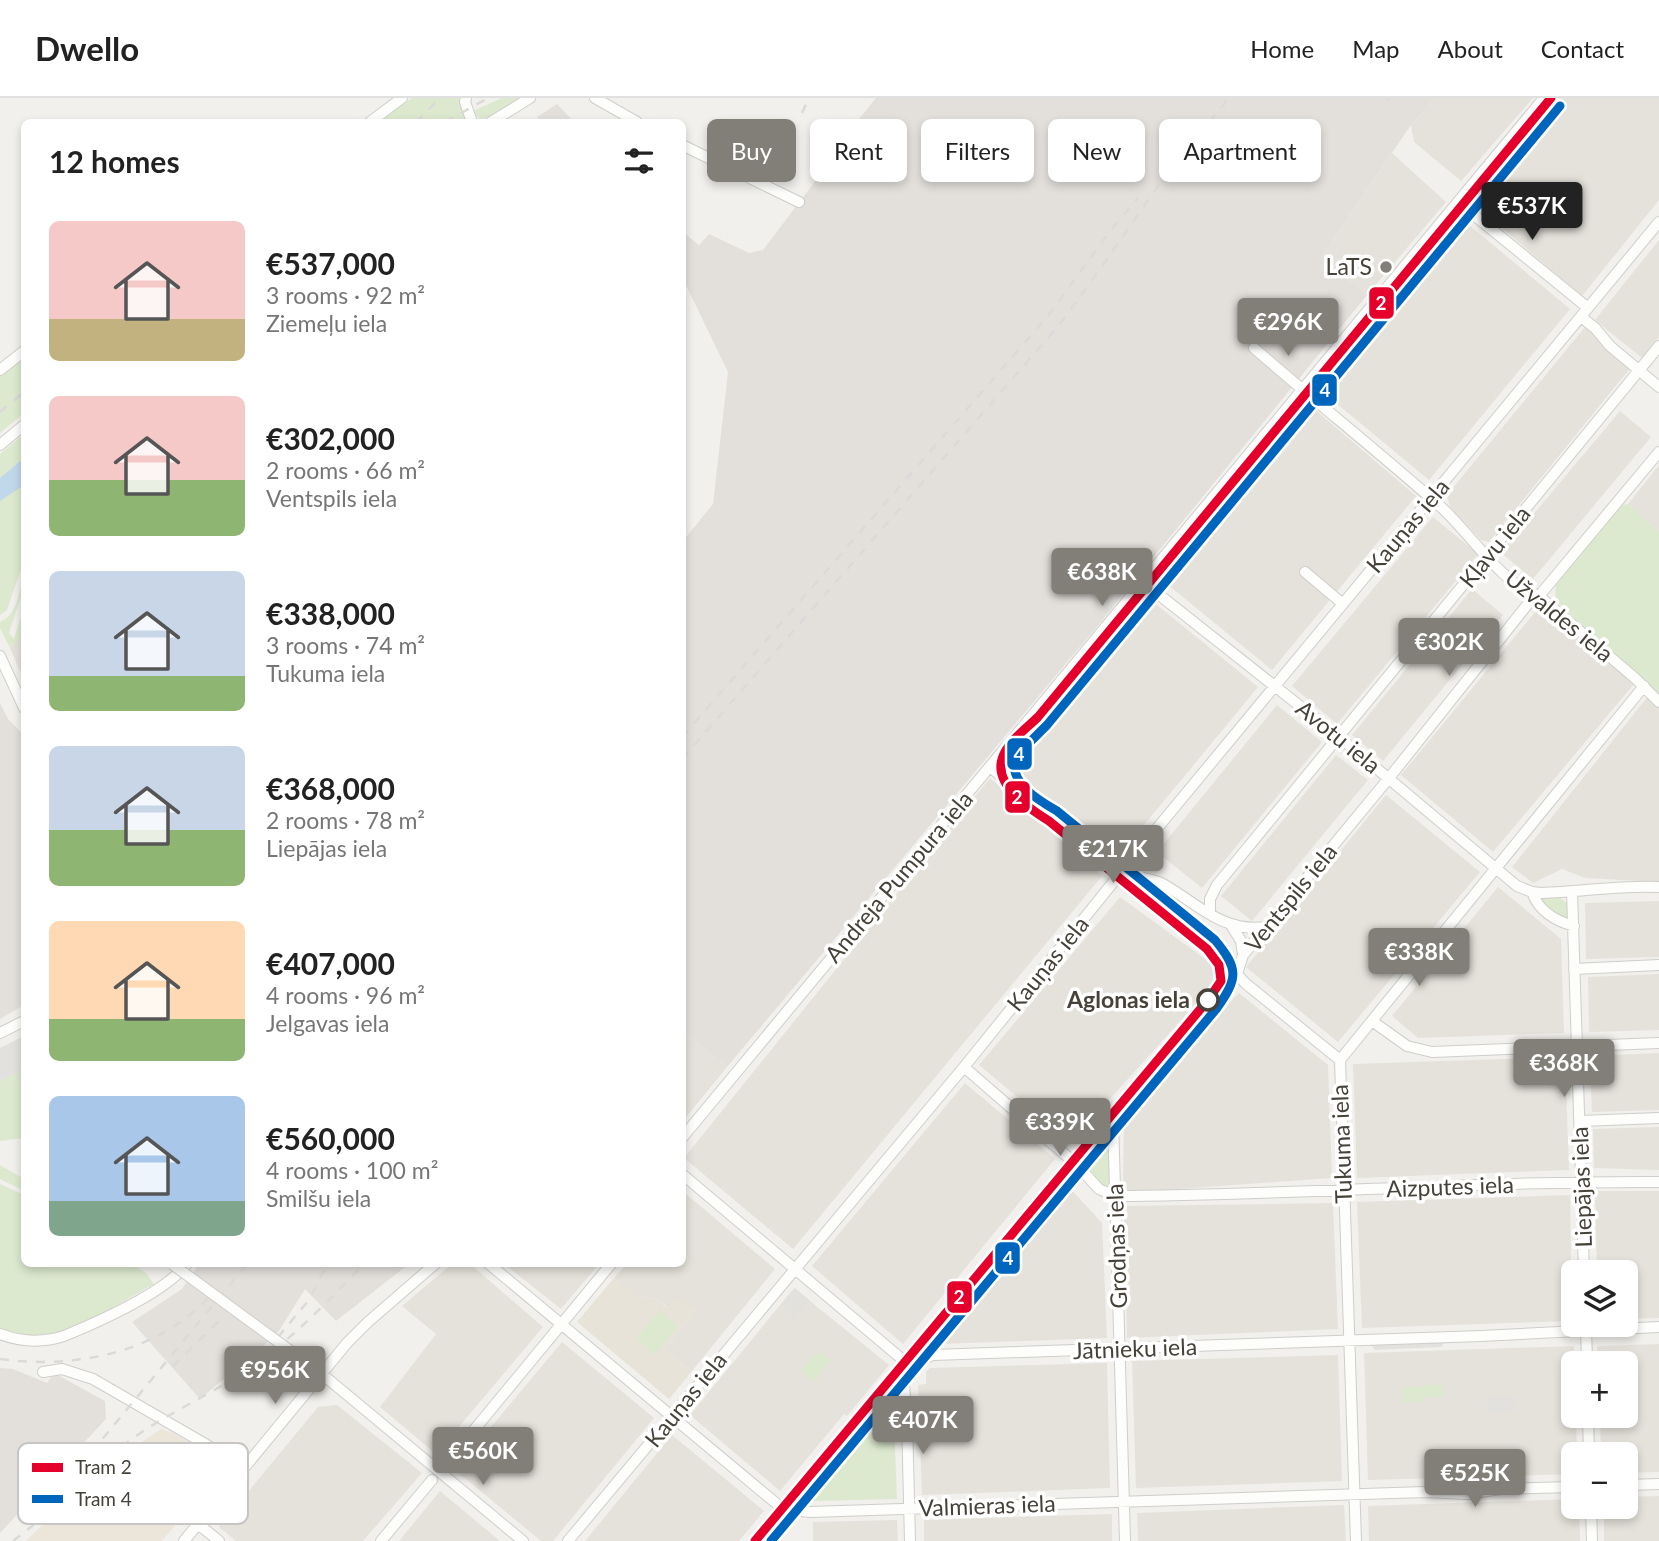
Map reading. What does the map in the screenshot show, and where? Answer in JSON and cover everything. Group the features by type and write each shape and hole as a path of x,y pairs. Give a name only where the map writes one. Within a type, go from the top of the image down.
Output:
{"street":[{"path":"374,119 402,98"},
{"path":"466,98 471,119"},
{"path":"496,119 530,98"},
{"path":"595,98 632,119"},
{"name":"Andreja Pumpura iela","path":"686,1133 1544,98"},
{"path":"686,147 799,202"},
{"path":"1458,202 1585,313 1639,371 1659,387"},
{"name":"Kauņas iela","path":"568,1541 964,1067 1659,222"},
{"name":"Kļavu iela","path":"1210,914 1210,899 1217,885 1659,346"},
{"name":"Užvaldes iela","path":"1254,348 1431,498 1487,557 1521,587 1539,596 1659,702"},
{"path":"0,370 21,353"},
{"path":"0,445 21,428"},
{"name":"Ventspils iela","path":"767,1541 1112,1119 1237,974 1243,955 1531,600 1539,596 1659,452"},
{"path":"1305,572 1343,604"},
{"name":"Avotu iela","path":"1143,582 1339,737 1517,886 1532,892 1536,904 1560,922 1574,926"},
{"path":"0,656 21,702"},
{"name":"Tukuma iela","path":"1356,1541 1340,1060 1644,686"},
{"path":"990,767 1122,873 1132,878 1152,879 1162,883 1231,925 1247,930 1266,927"},
{"path":"1532,892 1659,887"},
{"name":"Liepājas iela","path":"1572,891 1584,1260"},
{"path":"1231,925 1241,941 1243,955"},
{"path":"1574,968 1659,965"},
{"path":"1237,974 1340,1060"},
{"path":"1372,1021 1407,1046 1432,1052 1659,1043"},
{"path":"0,1033 21,1022"},
{"path":"964,1067 1076,1164 1099,1189 1115,1196"},
{"path":"1580,1121 1659,1118"},
{"name":"Grodņas iela","path":"1112,1119 1125,1541"},
{"path":"686,1178 906,1369 910,1541"},
{"name":"Aizputes iela","path":"1115,1196 1659,1182"},
{"path":"176,1267 322,1374 523,1541"},
{"path":"0,1334 16,1340 33,1341 64,1336 144,1297 172,1279 183,1267"},
{"path":"248,1463 368,1322 432,1267"},
{"name":"Valmieras iela","path":"492,1267 783,1509 810,1512 1425,1492 1468,1494 1500,1489 1561,1487"},
{"path":"446,1464 608,1267"},
{"name":"Jātnieku iela","path":"1638,1327 1659,1327"},
{"name":"Jātnieku iela","path":"906,1369 933,1356 1349,1341 1561,1328"},
{"path":"43,1372 62,1369 93,1379 204,1443"},
{"path":"381,1541 432,1480"},
{"path":"1638,1485 1659,1484"},
{"path":"1591,1519 1592,1541"},
{"path":"184,1541 198,1524 219,1541"}],"shaded area":[{"path":"876,98 1435,98 1411,125 1321,257 1367,295 1100,623 727,1067 686,1035 686,537 713,504 728,372 686,285 686,234 699,245 709,234 749,253 763,250 815,182 907,182 907,119 859,119"},
{"path":"1435,98 1533,98 1461,181 1414,142 1411,125"},
{"path":"1557,98 1659,98 1659,200 1582,296 1472,203"},
{"path":"557,104 571,119 539,119 537,117"},
{"path":"1392,153 1446,202 1367,295 1321,257"},
{"path":"1462,219 1570,309 1429,480 1319,389"},
{"path":"1659,240 1659,337 1642,358 1595,320"},
{"path":"1585,327 1631,367 1489,542 1481,540 1450,507 1447,495"},
{"path":"1305,401 1416,496 1272,670 1161,579"},
{"path":"1620,411 1651,437 1533,579 1501,553"},
{"path":"1659,465 1659,532 1628,504"},
{"path":"1433,517 1478,554 1337,724 1292,686"},
{"path":"1472,589 1503,615 1383,761 1352,735"},
{"path":"1146,596 1258,687 1116,859 1005,768"},
{"path":"1540,606 1634,684 1493,852 1401,775"},
{"path":"21,640 21,673 9,646"},
{"path":"1649,695 1659,704 1659,882 1585,878 1562,869 1533,883 1512,867"},
{"path":"0,703 8,719 21,732 21,1007 0,1019"},
{"path":"1277,705 1322,742 1202,888 1157,852"},
{"path":"1336,755 1368,780 1252,921 1221,896"},
{"path":"990,778 1102,876 793,1249 686,1160 686,1156"},
{"path":"1386,795 1480,872 1338,1042 1246,967"},
{"path":"1498,887 1561,939 1564,1033 1418,1038 1392,1016"},
{"path":"1120,897 1212,964 1215,972 1210,988 1071,1142 979,1065"},
{"path":"1659,901 1659,957 1586,959 1585,903"},
{"path":"1659,974 1659,1030 1589,1032 1588,977"},
{"path":"1239,993 1328,1065 1332,1178 1123,1193 1124,1113"},
{"path":"686,1035 727,1067 686,1117"},
{"path":"21,1038 21,1071 0,1081 0,1048"},
{"path":"1659,1053 1659,1110 1592,1112 1590,1056"},
{"path":"1565,1057 1569,1170 1357,1178 1353,1064"},
{"path":"965,1083 1055,1159 903,1344 812,1266"},
{"path":"1659,1127 1659,1170 1594,1168 1593,1129"},
{"path":"1066,1184 1102,1223 1107,1338 937,1344"},
{"path":"1595,1191 1659,1191 1659,1318 1638,1319 1638,1260 1597,1260"},
{"path":"686,1194 775,1269 692,1371 664,1349 696,1310 668,1308 658,1299 636,1296 614,1278 624,1267 686,1267"},
{"path":"1570,1195 1571,1260 1561,1260 1561,1321 1362,1328 1357,1202"},
{"path":"1333,1203 1338,1329 1127,1338 1124,1206"},
{"path":"197,1267 405,1267 336,1321 305,1289 277,1334 200,1399 132,1322 182,1289"},
{"path":"448,1267 473,1267 543,1327 436,1454 380,1407 436,1334 402,1306"},
{"path":"508,1267 596,1267 561,1309"},
{"path":"614,1278 636,1296 658,1299 667,1308 678,1297 696,1310 664,1349 692,1371 669,1399 577,1322"},
{"path":"794,1288 889,1365 780,1491 690,1415"},
{"path":"795,1288 809,1300 797,1314 796,1320 782,1304"},
{"path":"562,1342 654,1418 553,1541 541,1541 455,1470"},
{"path":"1445,1342 1441,1347 1375,1350 1371,1345"},
{"path":"1659,1344 1659,1472 1638,1473 1638,1442 1601,1442 1600,1428 1638,1428 1638,1351 1597,1351 1597,1346"},
{"path":"1574,1346 1574,1351 1561,1351 1561,1428 1576,1428 1577,1442 1561,1442 1561,1474 1368,1480 1364,1353"},
{"path":"1338,1355 1342,1481 1136,1488 1132,1361"},
{"path":"1107,1363 1110,1488 922,1495 918,1385 926,1384 926,1372 930,1368"},
{"path":"0,1368 13,1369 47,1383 54,1373 105,1401 106,1419 84,1443 18,1443 18,1514 0,1533"},
{"path":"1515,1397 1515,1412 1488,1412 1488,1398"},
{"path":"337,1405 422,1473 363,1541 236,1541 219,1527 221,1524 248,1524 248,1492 318,1407"},
{"path":"161,1429 190,1443 141,1443"},
{"path":"672,1435 764,1511 739,1541 585,1541"},
{"path":"440,1491 500,1541 399,1541"},
{"path":"1659,1496 1659,1541 1604,1541 1604,1519 1638,1519 1638,1497"},
{"path":"1561,1499 1561,1519 1579,1519 1580,1541 1369,1541 1368,1506"},
{"path":"1344,1505 1346,1541 1138,1541 1137,1513"},
{"path":"1112,1514 1112,1541 924,1541 924,1520"},
{"path":"897,1520 898,1541 813,1541 813,1522"},
{"path":"43,1524 176,1524 162,1541 26,1541"}],"green space":[{"path":"412,98 459,98 466,119 383,119"},
{"path":"502,98 523,98 488,118 480,119 473,111"},
{"path":"21,358 21,416 0,433 0,375"},
{"path":"21,436 21,569 7,610 0,615 0,454"},
{"path":"1628,504 1659,532 1659,695 1555,600 1556,581 1617,506"},
{"path":"21,587 21,597 9,633 14,639 21,617 21,640 9,646 0,628 0,622 14,609"},
{"path":"1558,897 1567,903 1568,915 1563,919 1539,901 1541,898"},
{"path":"21,1071 21,1138 0,1141 0,1081"},
{"path":"1105,1140 1110,1145 1111,1185 1108,1188 1092,1178 1083,1162 1101,1141"},
{"path":"0,1165 21,1177 21,1190 0,1179"},
{"path":"0,1184 21,1194 21,1267 137,1267 154,1284 99,1315 61,1331 41,1335 20,1334 0,1328"},
{"path":"660,1310 678,1326 654,1355 636,1339"},
{"path":"821,1352 831,1360 814,1382 801,1371 811,1358"},
{"path":"1443,1385 1443,1397 1423,1397 1422,1402 1402,1402 1402,1387"},
{"path":"880,1409 894,1421 897,1499 814,1501 809,1498 810,1494"}],"water":[{"path":"21,460 21,487 0,501 0,478"}],"railway":[{"path":"419,119 440,98"},
{"path":"450,119 488,98"},
{"path":"802,113 809,98"},
{"path":"686,754 1055,330 1165,176 1229,98"},
{"path":"686,732 1047,317 1110,231 1138,198"},
{"path":"0,412 21,394"},
{"path":"99,1443 245,1267"},
{"path":"278,1337 309,1300 326,1267"},
{"path":"127,1443 232,1379 278,1347 361,1267"},
{"path":"0,1359 56,1362 112,1353 164,1332 188,1316 209,1297"},
{"path":"173,1366 223,1317"},
{"path":"13,1541 34,1524"}],"tram line":[{"name":"2","path":"755,1541 1208,1000 1221,981 1219,965 1207,949 1015,796 1003,778 1001,769 1004,753 1012,741 1038,717 1551,98"},
{"name":"4","path":"771,1541 1217,1008 1232,981 1232,966 1215,940 1057,811 1028,791 1017,778 1014,762 1560,106"}],"place":[{"name":"LaTS","path":"1386,267"},
{"name":"Aglonas iela","path":"1208,1000"}]}
